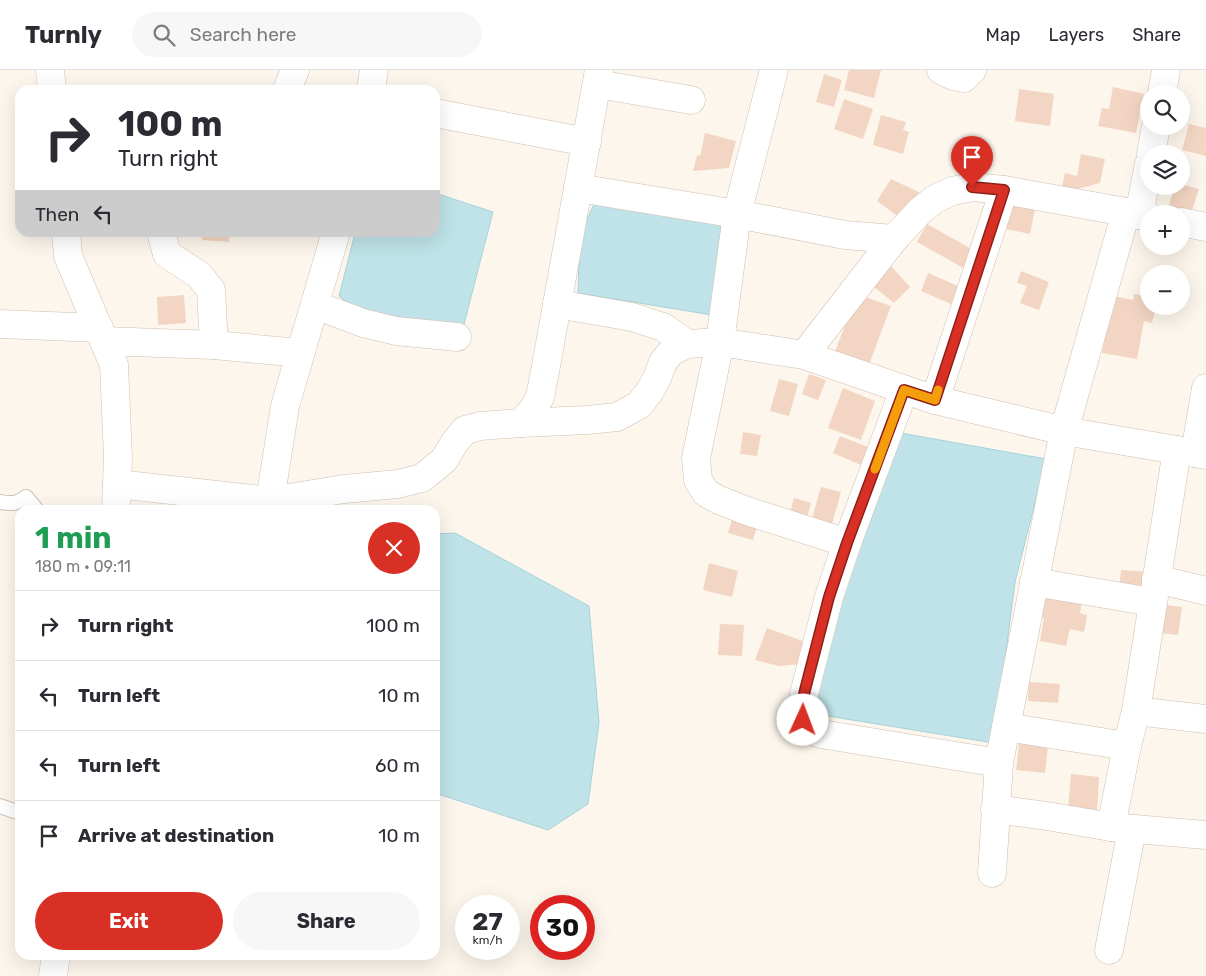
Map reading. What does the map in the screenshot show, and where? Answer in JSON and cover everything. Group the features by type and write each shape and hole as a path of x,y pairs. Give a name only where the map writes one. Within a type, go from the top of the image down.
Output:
{"street":[{"path":"50,70 52,85"},
{"path":"289,85 295,70"},
{"path":"372,85 374,70"},
{"path":"774,70 737,214 720,342 696,458 698,480 706,493 719,500 747,511 847,543"},
{"path":"941,70 953,76 964,78 972,70"},
{"path":"1164,85 1166,70"},
{"path":"521,423 532,411 540,397 598,77 691,100"},
{"path":"440,114 586,142"},
{"path":"804,355 894,239 934,199 952,191 972,187 1004,190 1138,214"},
{"path":"578,188 737,214 845,235 894,239"},
{"path":"935,400 1004,190"},
{"path":"992,874 999,763 1064,431 1138,214 1142,195"},
{"path":"1190,224 1206,227"},
{"path":"66,237 68,256 114,365 118,456 117,497 270,501 344,489 398,484 422,478 444,460 465,430 480,426 616,417 639,405 650,392 658,378 663,362 672,351 687,344 720,342 804,355 935,400 1064,431 1193,453"},
{"path":"162,237 167,254 199,275 211,290 214,345"},
{"path":"270,501 285,406 335,237"},
{"path":"557,304 632,317 663,327 687,344"},
{"path":"315,305 363,323 396,331 457,337"},
{"path":"0,324 300,353"},
{"path":"1109,950 1127,746 1136,711 1154,591 1193,453 1206,388"},
{"path":"904,390 829,597 801,708 803,720 808,729 821,734 999,763"},
{"path":"1034,582 1154,591 1206,590"},
{"path":"1136,711 1206,719"},
{"path":"1006,727 1127,746"},
{"path":"995,809 1121,828 1206,835"},
{"path":"53,976 55,960"}],"lane":[{"path":"0,502 18,503 26,497 33,505"},
{"path":"0,806 15,811"}],"water":[{"path":"440,195 493,212 463,328 361,313 339,296 354,237 440,237"},
{"path":"597,198 730,226 712,315 578,293 580,234"},
{"path":"901,433 1046,459 1015,582 994,743 809,713 847,572"},
{"path":"455,533 589,606 599,723 588,804 548,830 440,795 440,534"}],"building":[{"path":"849,70 881,70 874,98 844,90"},
{"path":"824,74 842,80 834,107 816,102"},
{"path":"1113,87 1140,93 1140,114 1136,133 1098,126 1102,108 1109,109"},
{"path":"1019,89 1054,94 1050,126 1015,121"},
{"path":"844,99 873,109 863,139 834,129"},
{"path":"881,115 906,122 903,130 909,132 903,154 873,145"},
{"path":"1190,124 1206,128 1206,156 1190,152 1190,145 1183,145 1186,135 1190,135"},
{"path":"705,133 736,141 729,168 693,171 697,155 700,156"},
{"path":"1081,154 1105,159 1100,183 1070,191 1061,190 1065,173 1077,176"},
{"path":"891,179 925,195 903,220 877,201"},
{"path":"1190,186 1199,189 1191,214 1190,205 1169,205 1172,195 1190,195"},
{"path":"1011,204 1035,209 1030,234 1006,229"},
{"path":"927,224 977,252 967,270 917,242"},
{"path":"202,237 229,237 229,242 202,240"},
{"path":"889,264 910,287 894,303 869,283"},
{"path":"1021,271 1049,282 1039,310 1020,303 1027,286 1017,283"},
{"path":"928,273 958,286 951,304 921,291"},
{"path":"857,294 891,306 867,370 833,357"},
{"path":"1134,294 1140,295 1140,315 1154,315 1152,323 1144,321 1137,359 1102,353 1113,296 1133,300"},
{"path":"184,295 186,323 158,325 157,297"},
{"path":"809,374 826,380 818,400 802,394"},
{"path":"779,379 798,384 789,416 770,411"},
{"path":"843,388 875,401 861,440 828,428"},
{"path":"743,432 761,435 757,456 740,454"},
{"path":"840,436 868,447 861,465 833,453"},
{"path":"821,487 841,492 830,531 810,525"},
{"path":"794,498 811,503 805,525 788,520"},
{"path":"732,519 757,526 753,540 728,533"},
{"path":"709,563 738,571 732,597 703,590"},
{"path":"1121,570 1151,572 1149,594 1119,591"},
{"path":"1043,590 1083,598 1080,613 1087,615 1084,632 1070,629 1066,646 1040,641 1044,618 1037,617"},
{"path":"1165,605 1182,607 1178,635 1161,633"},
{"path":"720,624 744,625 742,656 718,655"},
{"path":"767,628 808,643 802,664 779,666 755,660"},
{"path":"1029,682 1060,684 1058,703 1028,701"},
{"path":"1020,735 1049,738 1045,773 1016,770"},
{"path":"1071,774 1099,777 1097,811 1068,809"}],"slow traffic":[{"path":"875,469 904,390 935,400 938,390"}],"route":[{"path":"803,720 801,708 829,597 904,390 935,400 1004,190 972,187"}]}
